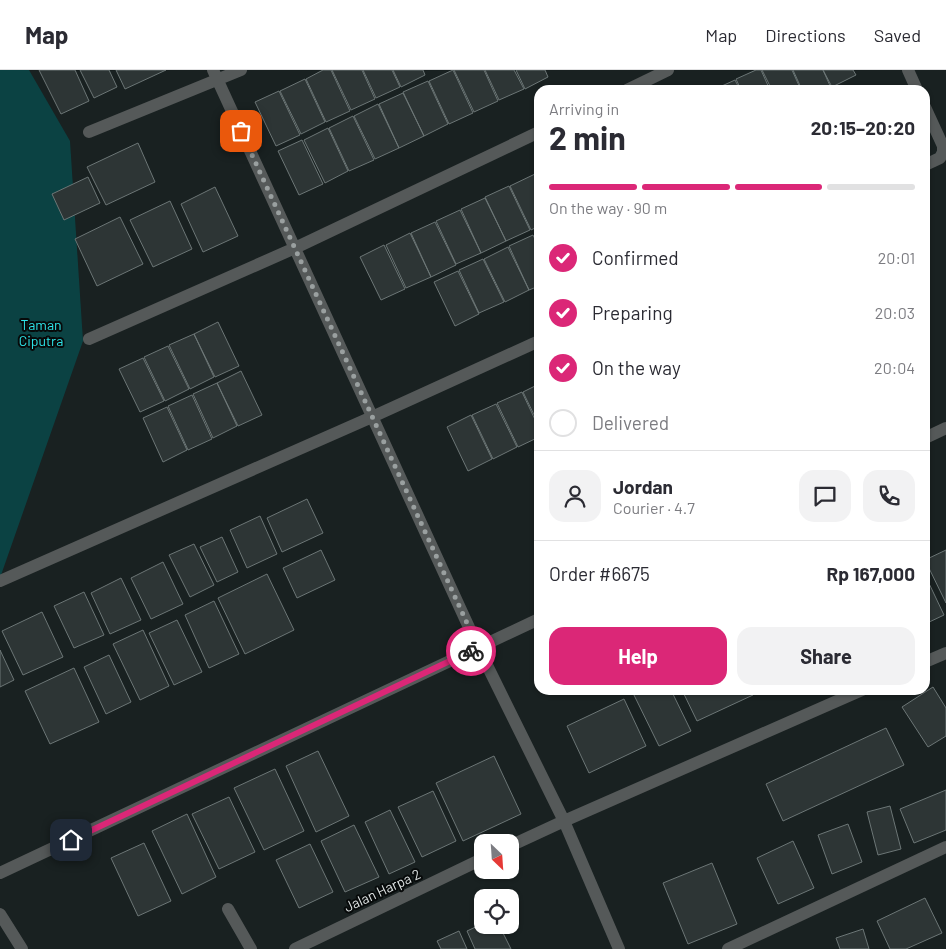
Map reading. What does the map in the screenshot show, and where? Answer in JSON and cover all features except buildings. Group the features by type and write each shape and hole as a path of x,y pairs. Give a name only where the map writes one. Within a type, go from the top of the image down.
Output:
{"street":[{"path":"89,132 216,75 241,70"},
{"path":"636,85 668,70"},
{"path":"908,70 915,85"},
{"path":"216,75 478,647 564,821 619,949"},
{"path":"930,118 943,146 940,158 930,163"},
{"path":"89,338 295,248 534,134"},
{"path":"0,581 534,343"},
{"path":"930,436 946,428"},
{"path":"0,873 534,621"},
{"path":"930,660 946,653"},
{"path":"519,842 851,695"},
{"path":"728,949 946,847"},
{"name":"Jalan Harpa 2","path":"295,949 474,863"},
{"path":"228,910 251,949"},
{"path":"0,914 22,949"}],"green space":[{"name":"Taman Ciputra","path":"0,70 29,70 70,141 83,341 0,578"}],"way so far":[{"path":"241,131 478,647 471,651"}],"route":[{"path":"71,840 471,651"}]}
